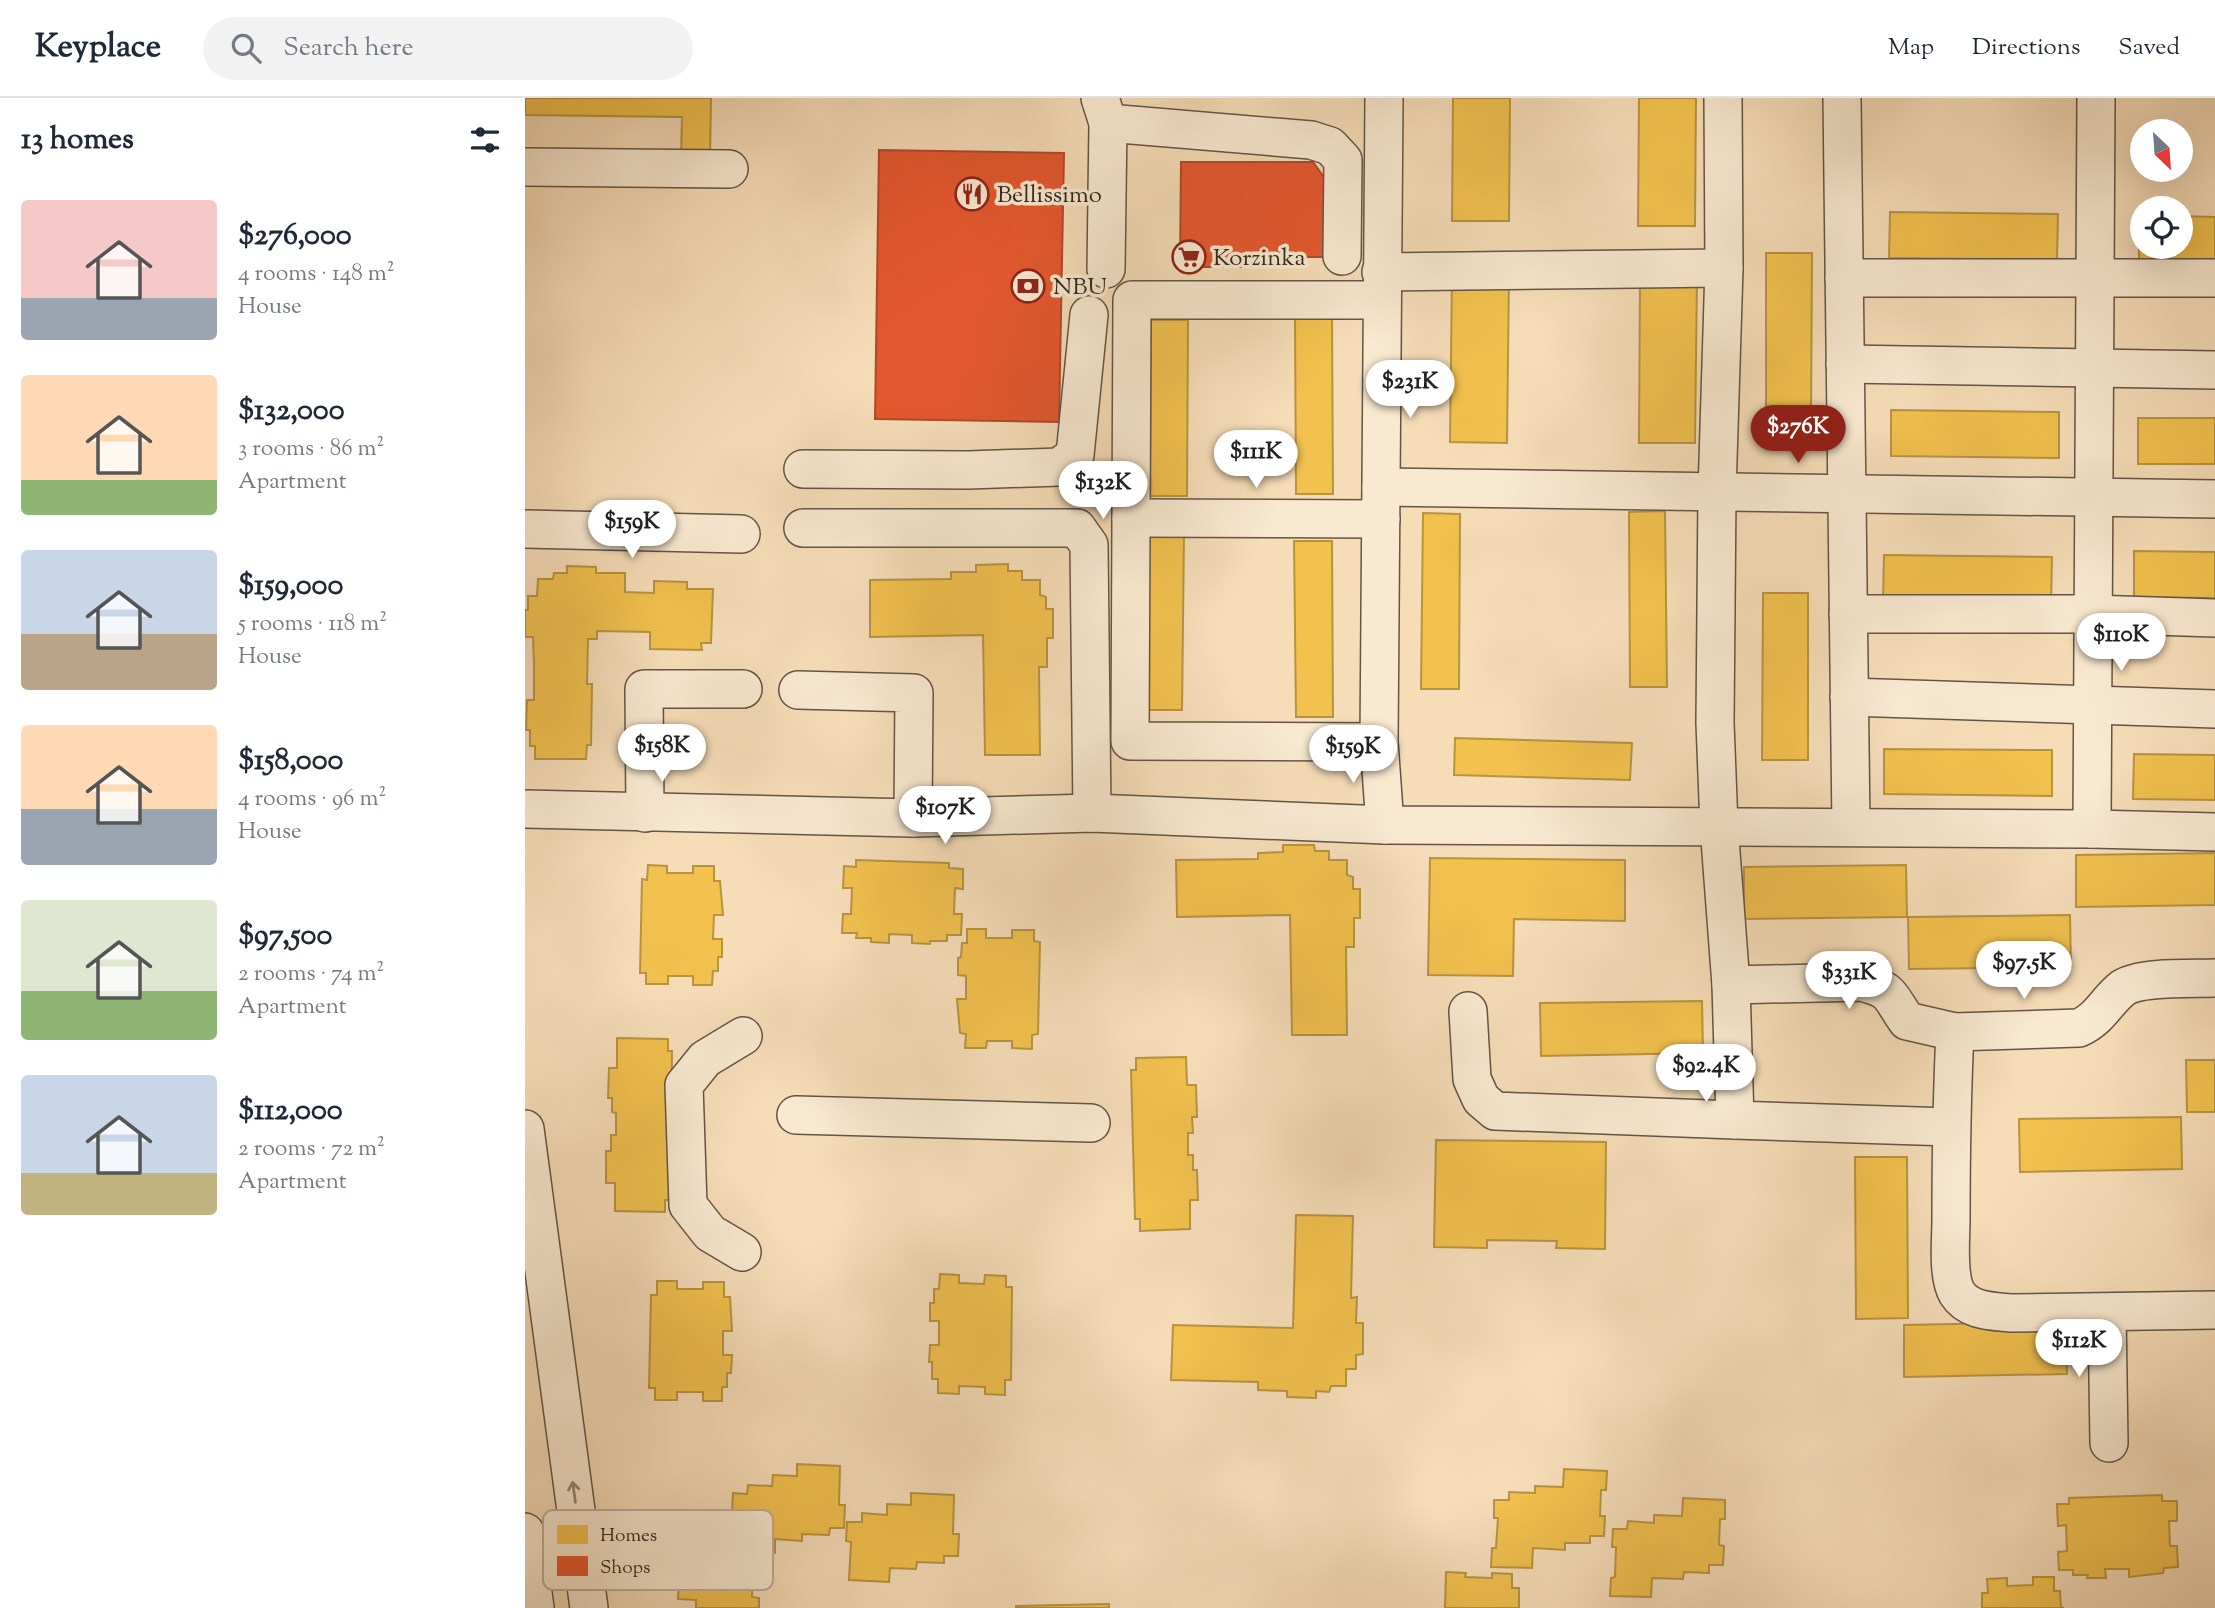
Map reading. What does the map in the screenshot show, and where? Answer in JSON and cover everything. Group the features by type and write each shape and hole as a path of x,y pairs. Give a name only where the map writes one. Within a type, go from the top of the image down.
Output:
{"street":[{"path":"1384,98 1379,742 1385,825"},
{"path":"1723,98 1724,268 1717,492 1715,723 1719,825 1731,985 1735,1120"},
{"path":"1842,98 1851,827"},
{"path":"2092,829 2096,98"},
{"path":"1106,269 1104,111 1311,140 1330,146 1343,160 1342,256"},
{"path":"525,167 729,169"},
{"path":"1379,742 1130,741 1132,300 1724,268"},
{"path":"1844,278 2215,278"},
{"path":"803,469 968,470 1059,467 1075,455 1089,315"},
{"path":"1845,364 2215,370"},
{"path":"967,528 968,470"},
{"path":"1131,518 1381,503 1717,492 2215,499"},
{"path":"803,528 1077,528 1089,545 1092,813"},
{"path":"525,529 741,534"},
{"path":"1849,614 2092,614 2215,618"},
{"path":"645,813 643,689 743,689"},
{"path":"798,690 914,693 913,818"},
{"path":"1849,698 2215,709"},
{"path":"525,809 913,818 1092,813 1385,825 1719,825 2215,832"},
{"path":"1731,985 1861,982 1890,993 1907,1021 1955,1032 2079,1028 2092,1022 2124,987 2145,981 2215,978"},
{"path":"1468,1011 1472,1079 1481,1099 1495,1111 1950,1127"},
{"path":"1955,1032 1950,1127 1951,1267 1956,1292 1966,1303 1980,1309 2010,1313 2215,1310"},
{"path":"742,1252 710,1233 688,1205 684,1085 705,1059 743,1036"},
{"path":"796,1115 1091,1123"},
{"path":"525,1129 576,1510"},
{"path":"2107,1313 2109,1443"},
{"path":"525,1532 535,1608"},
{"path":"587,1590 589,1608"}],"building: Homes":[{"path":"525,98 711,98 710,157 681,157 682,117 525,115"},
{"path":"1453,98 1510,98 1509,221 1452,221"},
{"path":"1639,98 1696,98 1695,226 1638,226"},
{"path":"1890,212 2058,214 2057,260 1889,258"},
{"path":"2193,216 2215,217 2215,263 2139,262 2139,259 2193,259"},
{"path":"1766,253 1812,253 1811,420 1766,420"},
{"path":"1452,274 1509,274 1507,443 1450,442"},
{"path":"1640,275 1697,275 1695,443 1639,443"},
{"path":"1295,318 1332,318 1333,494 1296,494"},
{"path":"1151,320 1188,320 1187,496 1150,496"},
{"path":"1891,410 2059,412 2059,458 1891,456"},
{"path":"2138,418 2215,418 2215,464 2138,464"},
{"path":"1665,511 1667,687 1630,687 1629,512"},
{"path":"1423,513 1460,514 1459,689 1421,689"},
{"path":"1147,534 1184,534 1182,710 1146,710"},
{"path":"1294,541 1332,541 1333,717 1296,717"},
{"path":"2134,551 2215,552 2215,598 2134,597"},
{"path":"1884,555 2052,557 2051,603 1883,601"},
{"path":"1008,564 1008,571 1022,571 1022,580 1040,580 1040,595 1046,597 1046,609 1053,609 1053,638 1047,638 1047,667 1039,667 1040,755 985,755 983,635 870,637 870,580 951,579 951,572 976,572 976,565"},
{"path":"567,566 596,567 596,573 625,573 625,592 654,593 654,581 687,582 687,589 713,589 711,643 701,643 702,650 650,649 650,632 597,631 597,639 588,639 587,684 592,684 591,745 587,745 586,759 535,759 535,746 530,746 530,730 526,730 527,700 534,700 534,665 533,637 525,637 525,610 528,610 528,596 537,596 538,579 553,579 554,573 567,573"},
{"path":"1763,593 1808,593 1808,760 1762,760"},
{"path":"1455,738 1632,743 1630,780 1454,775"},
{"path":"1884,749 2052,750 2052,796 1884,794"},
{"path":"2134,754 2215,755 2215,800 2133,799"},
{"path":"1283,845 1314,845 1315,851 1329,851 1329,860 1347,860 1347,875 1353,877 1353,889 1360,889 1360,918 1354,918 1354,947 1346,947 1347,1035 1292,1035 1290,915 1177,917 1176,860 1258,859 1258,853 1283,852"},
{"path":"2215,853 2215,905 2076,907 2076,855"},
{"path":"1430,858 1625,860 1625,921 1514,919 1513,976 1428,975"},
{"path":"856,860 949,863 949,868 963,869 963,889 955,888 954,914 962,914 961,935 947,935 947,941 930,941 930,944 912,943 912,935 889,934 889,943 871,942 871,938 856,938 857,933 842,933 843,914 851,914 852,888 843,888 844,866 856,867"},
{"path":"648,865 667,866 667,873 693,873 693,866 714,866 714,881 720,881 723,915 714,915 713,939 722,939 722,957 718,957 718,971 713,971 712,985 693,985 693,976 668,976 668,984 646,984 646,973 640,973 642,879 647,880"},
{"path":"1906,865 1907,917 1744,919 1744,867"},
{"path":"2070,915 2071,967 1909,969 1908,917"},
{"path":"967,929 986,929 986,938 1012,938 1012,930 1034,930 1034,941 1040,942 1038,1034 1032,1035 1032,1049 1012,1048 1012,1041 987,1041 986,1048 965,1048 966,1034 960,1033 957,999 966,999 966,976 958,975 958,958 961,957 962,943 967,943"},
{"path":"1702,1001 1703,1053 1541,1056 1540,1003"},
{"path":"617,1038 668,1039 668,1051 672,1051 670,1200 665,1200 665,1212 615,1211 615,1183 606,1183 606,1151 611,1151 611,1135 616,1135 616,1113 612,1112 612,1098 608,1098 609,1068 617,1068"},
{"path":"1186,1057 1187,1085 1196,1085 1197,1117 1192,1117 1193,1133 1188,1133 1188,1155 1193,1155 1193,1170 1197,1170 1198,1200 1190,1200 1190,1229 1140,1231 1140,1219 1135,1219 1131,1070 1136,1070 1136,1058"},
{"path":"2186,1060 2215,1060 2215,1112 2187,1112"},
{"path":"2181,1117 2182,1169 2020,1172 2019,1119"},
{"path":"1436,1140 1606,1142 1605,1249 1556,1248 1557,1241 1487,1240 1487,1248 1434,1247"},
{"path":"1855,1157 1907,1157 1908,1318 1856,1319"},
{"path":"1296,1215 1353,1216 1351,1298 1357,1297 1356,1323 1363,1323 1363,1354 1356,1355 1356,1369 1346,1369 1346,1386 1331,1386 1329,1392 1316,1391 1316,1398 1287,1397 1287,1391 1258,1390 1258,1382 1171,1380 1173,1325 1293,1328"},
{"path":"940,1274 959,1275 959,1283 984,1284 985,1275 1006,1276 1006,1287 1012,1287 1011,1380 1005,1380 1005,1395 985,1394 985,1387 959,1386 959,1394 938,1393 938,1379 932,1379 932,1362 929,1362 930,1345 939,1345 939,1321 930,1321 930,1303 934,1303 934,1289 939,1289"},
{"path":"657,1281 677,1281 677,1289 703,1289 703,1282 724,1282 724,1297 730,1297 732,1331 723,1331 723,1355 732,1355 731,1373 727,1373 727,1387 722,1387 722,1401 703,1401 703,1392 677,1392 677,1400 655,1400 655,1388 649,1388 651,1295 657,1295"},
{"path":"2066,1322 2067,1374 1904,1377 1904,1325"},
{"path":"797,1464 840,1466 839,1505 845,1505 844,1528 830,1528 829,1535 802,1534 802,1541 775,1539 773,1553 773,1510 732,1510 733,1493 747,1494 748,1485 772,1486 773,1475 797,1476"},
{"path":"1564,1469 1607,1471 1606,1490 1601,1490 1600,1516 1605,1516 1604,1536 1590,1536 1590,1543 1565,1543 1565,1550 1533,1548 1532,1568 1491,1567 1492,1548 1496,1548 1498,1518 1494,1518 1494,1500 1509,1500 1509,1492 1535,1493 1535,1486 1563,1487"},
{"path":"911,1493 954,1495 953,1534 959,1534 958,1556 944,1556 944,1563 917,1562 916,1569 890,1568 889,1582 849,1580 851,1542 846,1541 847,1522 862,1522 862,1513 887,1515 887,1504 911,1505"},
{"path":"2162,1495 2162,1501 2177,1501 2177,1521 2169,1521 2170,1546 2177,1546 2178,1567 2164,1568 2163,1573 2129,1577 2129,1569 2105,1569 2106,1578 2087,1578 2088,1575 2073,1575 2073,1570 2059,1570 2058,1552 2067,1551 2066,1525 2058,1526 2057,1504 2069,1504 2069,1498"},
{"path":"1683,1498 1725,1500 1725,1519 1720,1519 1719,1545 1724,1546 1723,1565 1709,1565 1709,1573 1684,1572 1683,1579 1652,1578 1651,1597 1610,1596 1611,1578 1615,1577 1616,1547 1612,1547 1613,1529 1627,1529 1628,1521 1654,1523 1654,1515 1682,1516"},
{"path":"1446,1572 1466,1573 1465,1577 1492,1578 1492,1573 1512,1574 1512,1588 1519,1588 1519,1608 1445,1608"},
{"path":"2033,1577 2054,1577 2054,1591 2060,1591 2061,1607 2064,1608 1982,1608 1982,1593 1988,1593 1987,1579 2007,1578 2007,1586 2033,1585"},
{"path":"678,1590 752,1590 752,1597 759,1598 759,1608 696,1608 696,1600 678,1599"},
{"path":"1109,1604 1109,1608 1016,1608 1016,1606"}],"building: Shops":[{"path":"879,150 1064,153 1059,422 875,419"},
{"path":"1181,162 1313,162 1326,180 1325,257 1279,257 1279,267 1180,267"}],"place":[{"name":"Bellissimo","path":"972,194"},
{"name":"Korzinka","path":"1189,257"},
{"name":"NBU","path":"1028,286"}]}
